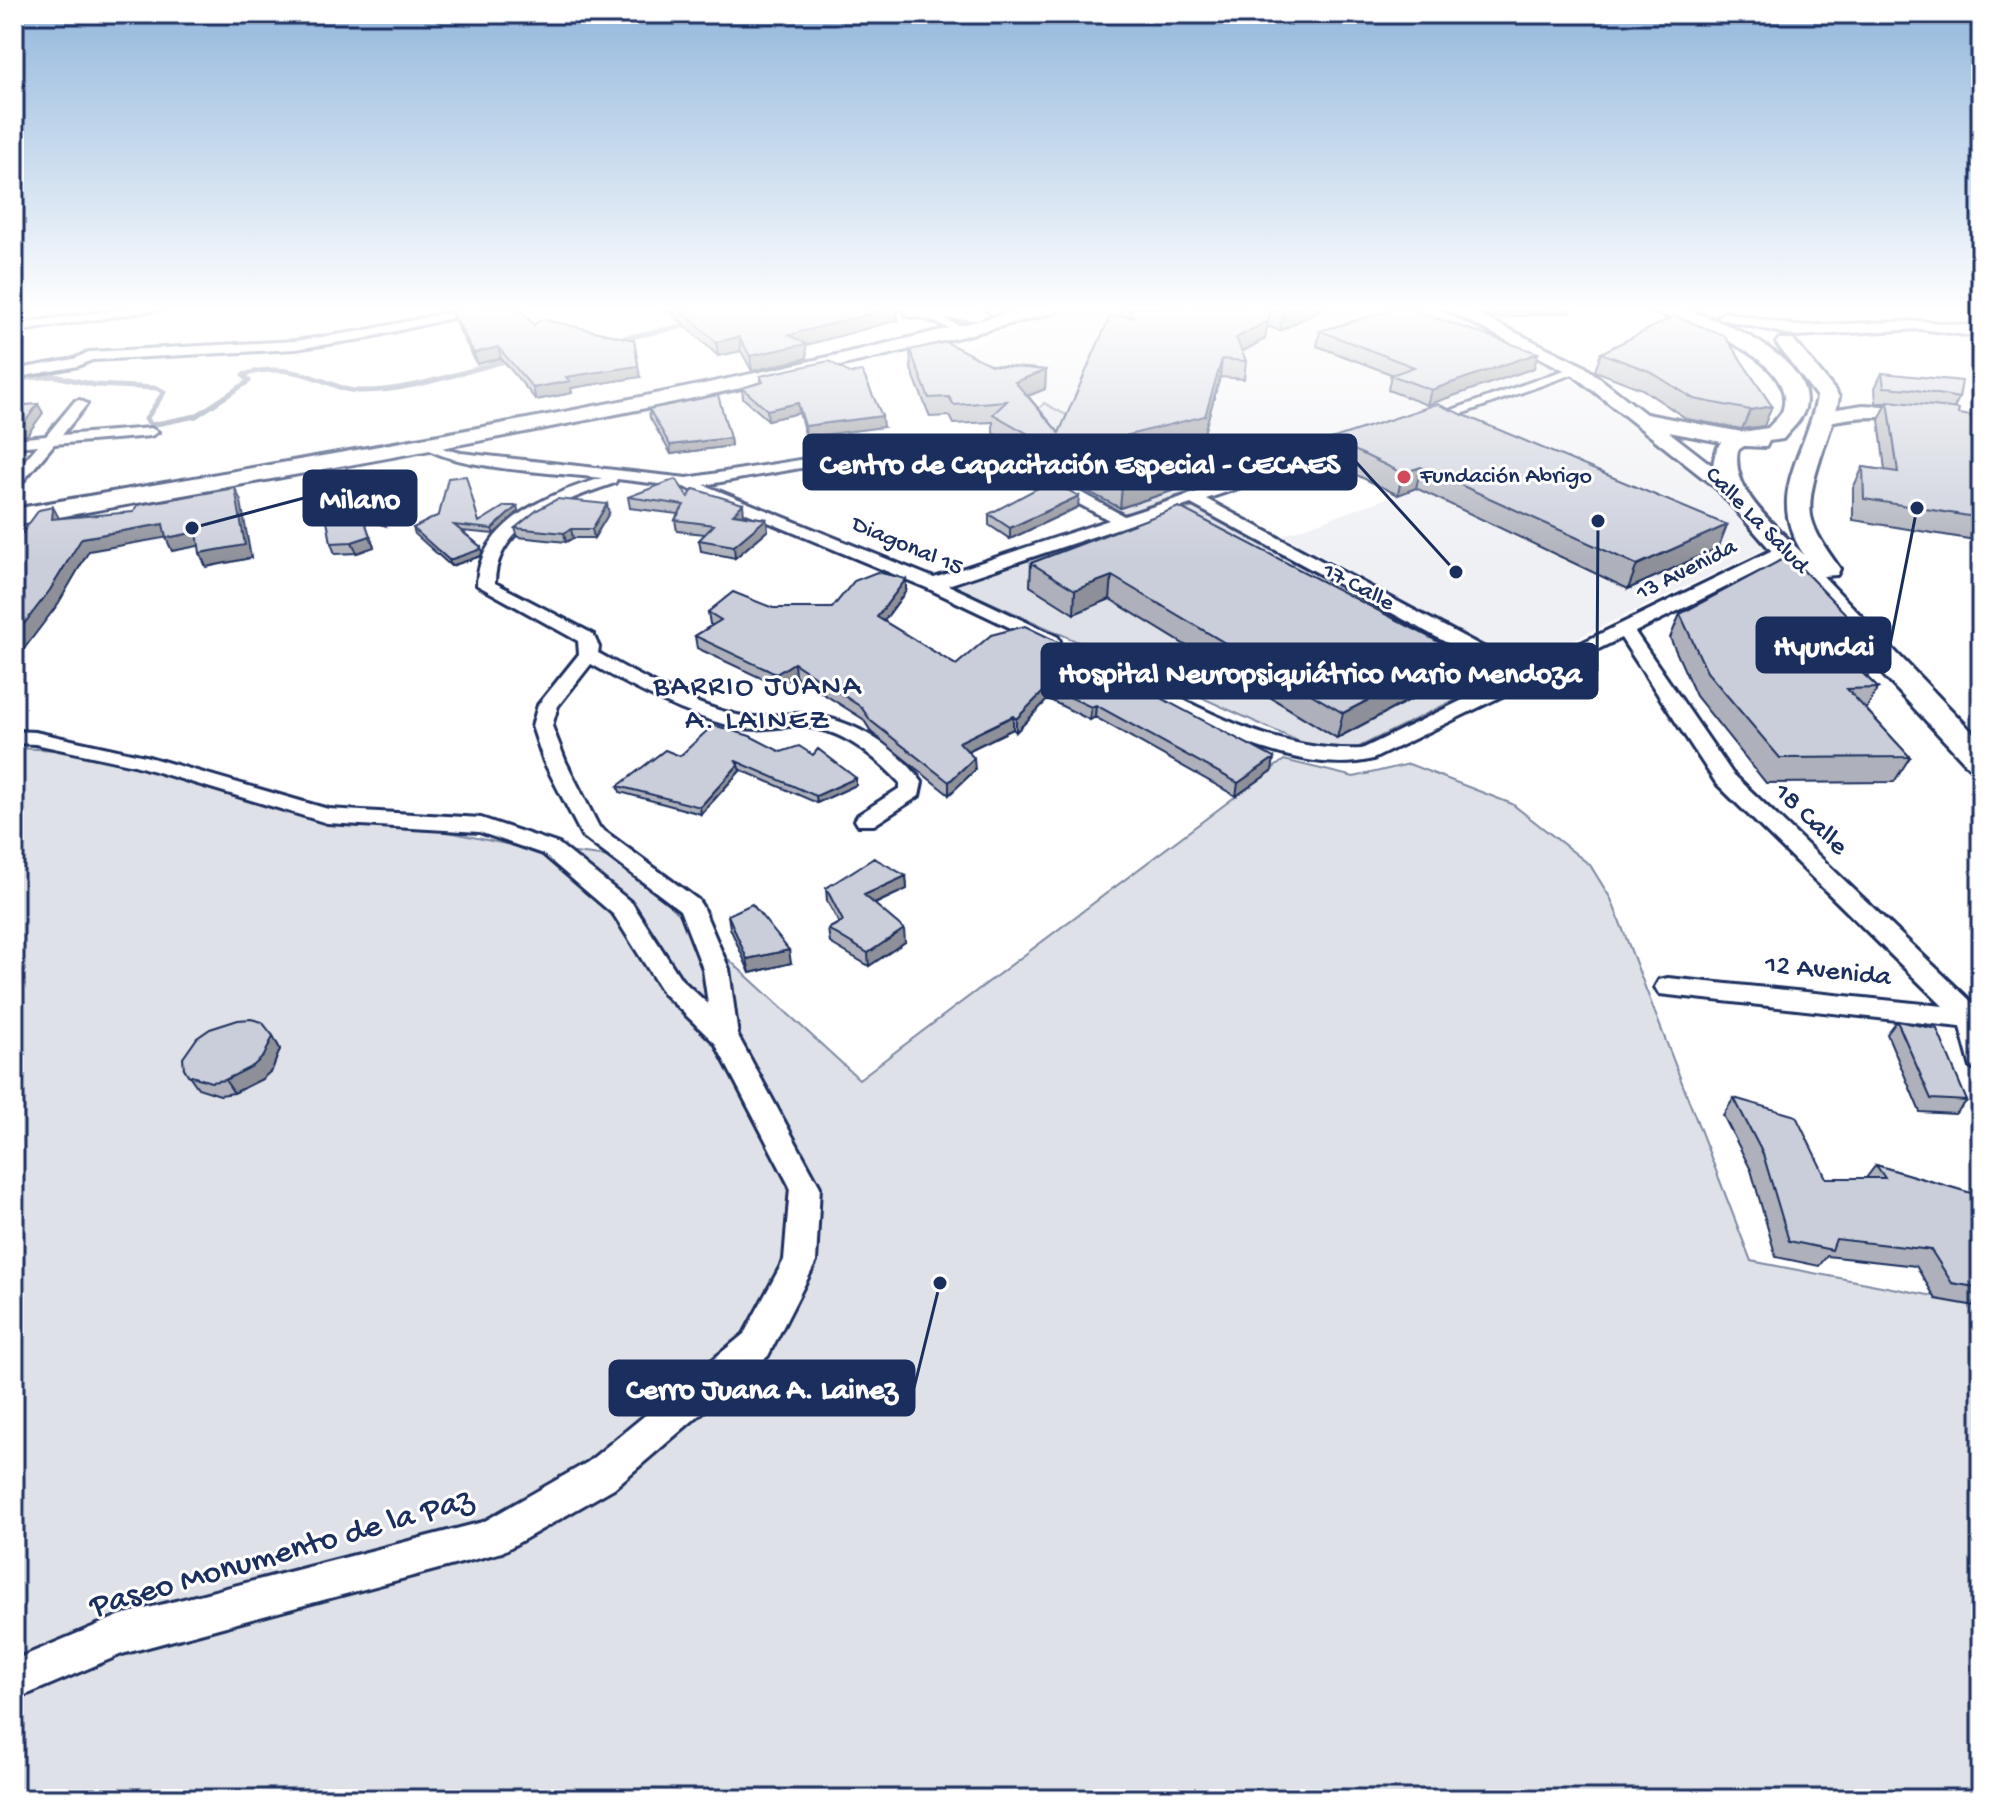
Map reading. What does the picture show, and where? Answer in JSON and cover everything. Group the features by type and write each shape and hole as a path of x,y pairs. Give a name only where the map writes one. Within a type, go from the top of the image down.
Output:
{"main road":[{"path":"14,502 613,393"},
{"path":"14,517 697,393"},
{"name":"Calle La Salud","path":"1608,393 1729,487 1748,508 1799,542 1981,731"},
{"path":"1729,487 1723,454 1738,437 1775,434 1794,409 1793,393"},
{"path":"1799,542 1795,507 1804,470 1825,418 1826,393"},
{"path":"1646,421 1738,437 1779,450 1791,456 1804,470"},
{"path":"1775,434 1783,442 1816,444"},
{"name":"Calle La Salud","path":"1799,542 1842,614 1981,760"}],"street":[{"path":"1416,425 1511,393"},
{"path":"14,483 80,404"},
{"path":"1825,418 1858,410 1896,412 1981,427"},
{"path":"14,443 151,432"},
{"path":"933,584 1371,440"},
{"name":"Diagonal 15","path":"427,443 440,452 461,457 687,483 933,584 1266,741 1296,752 1349,759"},
{"path":"687,483 806,463 974,444 988,448 1124,522"},
{"path":"620,476 565,493 510,529 492,551 484,575 486,585 586,638 590,647 588,655 548,705 542,726 555,762 590,831 690,906 716,969 725,1036"},
{"name":"17 Calle","path":"1194,499 1523,676"},
{"name":"13 Avenida","path":"1349,759 1366,755 1523,676 1625,631 1799,542"},
{"name":"18 Calle","path":"1625,631 1724,778 1978,1021"},
{"path":"588,655 678,702 747,723 804,720 844,729 883,751 912,787 911,791 866,820"},
{"name":"Paseo Monumento de la Paz","path":"14,737 35,738 138,760 327,816 481,825 551,849 623,909 672,986 725,1036 805,1187 800,1262 756,1345 601,1475 489,1539 121,1635 14,1680"},
{"name":"12 Avenida","path":"1668,987 1978,1021"},
{"path":"1978,1021 1981,1061"}],"shaded area":[{"path":"1022,393 1489,393 1200,488"},
{"path":"1530,393 1591,393 1630,420 1714,489 1769,547 1521,665 1283,535 1504,457 1431,425"},
{"path":"1044,403 1200,488 1121,515 1001,449"},
{"path":"1194,507 1501,677 1357,748 1311,747 952,585","holes":["1110,599 1452,678 1337,738"]},
{"path":"14,748 60,750 515,846 618,858 859,1079 1284,760 1354,777 1409,764 1512,804 1590,865 1611,899 1751,1261 1981,1305 1981,1799 14,1799"}],"building":[{"path":"747,393 872,393 882,416 805,426 798,403 767,410"},
{"path":"927,393 1024,393 1059,433 1077,393 1212,393 1205,416 1128,435 1187,466 1122,487 1070,462 1074,460 993,414 1007,401 954,405 949,397 929,398"},
{"path":"1684,393 1763,393 1772,406 1750,410 1694,399"},
{"path":"1930,393 1960,393 1959,398"},
{"path":"718,395 730,438 670,445 649,409"},
{"path":"1888,401 1959,409 1958,414 1978,417 1981,428 1981,518 1864,499 1863,467 1898,472"},
{"path":"38,404 22,426 14,427 14,406"},
{"path":"1437,404 1727,525 1637,565 1421,467 1402,473 1331,439"},
{"path":"346,466 350,482 367,479 382,515 360,508 370,536 352,542 331,543 327,520 335,518 330,498 309,490 327,487 323,470"},
{"path":"466,476 479,522 505,506 517,506 492,529 454,525 481,547 449,560 413,528 439,515 448,478"},
{"path":"676,479 688,497 694,489 743,504 733,514 766,519 734,546 699,540 714,525 675,520 684,505 628,497"},
{"path":"1051,481 1079,496 1010,528 989,514"},
{"path":"235,488 245,545 200,553 197,532 166,538 163,524 82,538 50,590 14,637 14,544 39,510 53,507 52,519 133,512 138,505"},
{"path":"557,499 607,504 592,529 571,529 564,533 515,528 537,510"},
{"path":"1179,507 1460,653 1343,713 1112,576 1075,590 1031,563"},
{"path":"1781,560 1797,564 1882,651 1838,650 1878,688 1847,689 1910,757 1780,758 1707,672 1680,614"},
{"path":"877,572 906,579 877,617 956,665 991,635 1025,626 1125,674 1125,679 1274,758 1238,783 1096,705 1091,707 1048,687 1016,719 1013,716 959,742 974,758 949,782 871,721 861,707 794,663 776,674 695,636 721,620 708,612 733,592 773,608 832,608 854,581"},
{"path":"713,725 750,736 781,752 799,746 813,755 818,749 856,778 816,796 736,761 738,765 700,807 618,786 665,750 680,756"},
{"path":"874,858 906,876 864,895 904,929 868,953 828,929 843,921 826,888"},
{"path":"752,904 789,950 747,959 728,915"},
{"path":"251,1019 262,1022 273,1036 264,1056 253,1066 225,1080 211,1082 188,1075 183,1058 197,1038 210,1029"},
{"path":"1897,1021 1937,1029 1967,1101 1931,1099"},
{"path":"1734,1098 1796,1116 1826,1178 1885,1178 1876,1165 1981,1196 1981,1288 1952,1283 1931,1250 1836,1239 1832,1250 1789,1241 1763,1154"}],"waterway":[{"path":"164,393 146,419 151,425 196,416 231,393"}],"place":[{"name":"Fundación Abrigo","path":"1404,477"},
{"name":"Hyundai","path":"1917,508"},
{"name":"Hospital Neuropsiquiátrico Mario Mendoza","path":"1598,521"},
{"name":"Milano","path":"192,528"},
{"name":"Centro de Capacitación Especial - CECAES","path":"1456,572"},
{"name":"Cerro Juana A. Lainez","path":"940,1283"}],"district":[{"name":"BARRIO JUANA A. LAINEZ","path":"758,705"}]}
